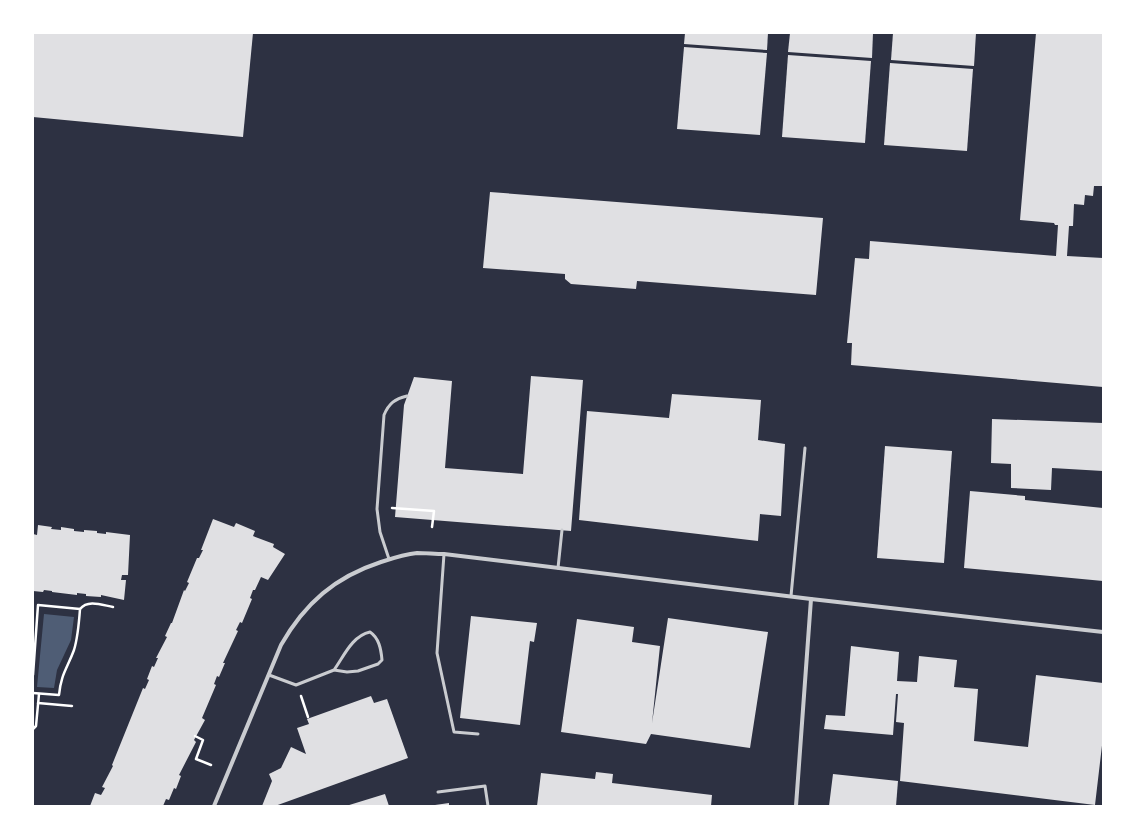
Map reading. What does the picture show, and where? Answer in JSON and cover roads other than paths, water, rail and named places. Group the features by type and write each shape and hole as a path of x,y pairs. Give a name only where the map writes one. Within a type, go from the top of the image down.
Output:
{"street":[{"path":"214,806 288,632 308,606 326,590 348,575 389,559 416,553 444,554 811,599 1103,632"},
{"path":"796,806 811,599"}],"lane":[{"path":"389,559 380,532 377,509 384,415 387,407 395,400 407,396"},
{"path":"791,596 805,448"},
{"path":"558,568 562,530"},
{"path":"444,554 438,653 454,732 478,734"},
{"path":"269,675 296,684 334,670 348,672 358,671 378,664 382,660 382,652 376,636 370,632 362,633 354,640 334,670"},
{"path":"438,792 486,786 488,806"}],"water":[{"path":"44,614 74,617 71,640 57,670 54,688 37,687"}]}
